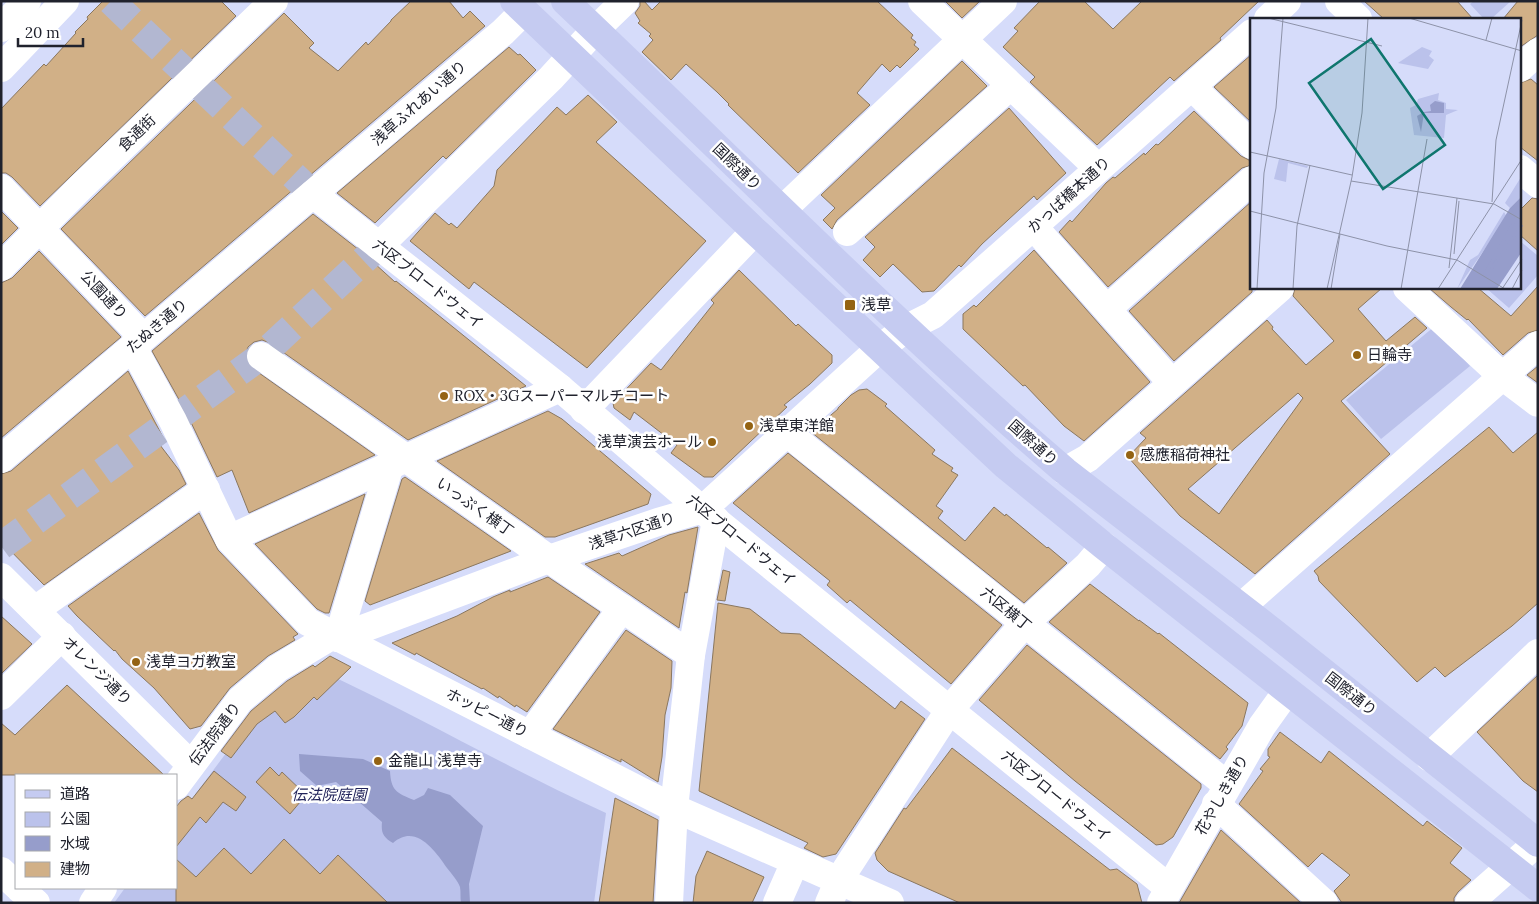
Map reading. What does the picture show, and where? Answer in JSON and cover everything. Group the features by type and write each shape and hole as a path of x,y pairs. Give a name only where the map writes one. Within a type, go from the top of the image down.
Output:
{"main road":[{"name":"国際通り","path":"565,1 907,328 1065,471 1241,607 1538,842"},
{"path":"519,6 755,231 1006,466 1104,546 1538,888"}],"street":[{"path":"1,28 27,1"},
{"path":"1,68 65,1"},
{"name":"食通街","path":"1,267 81,186 274,1"},
{"path":"379,246 572,56 625,1"},
{"path":"922,1 1098,168"},
{"path":"782,210 1003,1"},
{"path":"1269,18 1287,1"},
{"path":"1339,1 1357,18"},
{"name":"浅草ふれあい通り","path":"314,194 503,32 519,6"},
{"name":"かっぱ橋本通り","path":"880,348 907,328 933,315 1250,35"},
{"path":"847,232 1010,86"},
{"path":"1192,87 1250,142"},
{"path":"1522,170 1538,184"},
{"path":"1107,309 1250,182"},
{"name":"公園通り","path":"1,188 136,330 137,355 173,421"},
{"name":"六区ブロードウェイ","path":"314,194 560,388 709,514 950,709 1165,895"},
{"name":"たぬき通り","path":"1,459 314,194"},
{"path":"1034,227 1172,383"},
{"path":"584,410 755,231"},
{"path":"1065,471 1088,458 1279,289"},
{"path":"1408,289 1501,375 1538,403"},
{"path":"1241,607 1501,375 1538,345"},
{"name":"浅草六区通り","path":"336,636 658,522 709,514 786,432 880,348"},
{"name":"いっぷく横丁","path":"260,356 397,463 549,559 691,655"},
{"path":"229,539 560,388"},
{"name":"ホッピー通り","path":"173,421 229,539 308,622 674,808 795,862 834,891 881,901"},
{"name":"六区横丁","path":"786,432 1024,624 1221,795 1324,903"},
{"path":"336,636 397,463"},
{"path":"35,610 206,489"},
{"path":"670,903 674,808 709,514"},
{"path":"834,891 950,709 1024,624 1088,566 1104,546"},
{"name":"オレンジ通り","path":"1,577 62,636 184,776"},
{"path":"530,735 622,608"},
{"path":"1,696 62,636"},
{"name":"伝法院通り","path":"184,776 240,700 278,668 336,636"},
{"path":"1429,756 1538,653"},
{"name":"花やしき通り","path":"1165,895 1270,713 1287,691"},
{"path":"1469,903 1538,842"},
{"path":"778,903 795,862"},
{"path":"1,871 15,884"},
{"path":"20,889 36,903"},
{"path":"93,903 103,889"}],"green space":[{"path":"1474,1 1511,1 1492,18 1483,18 1470,4"},
{"path":"1522,243 1538,256 1538,275 1509,308 1487,289 1522,289"},
{"path":"1435,326 1470,366 1381,439 1346,400"},
{"name":"伝法院庭園","path":"330,675 606,813 594,903 114,903 124,889 178,889 178,817 259,709"}],"water":[{"path":"299,754 363,759 390,771 393,787 399,793 414,800 424,795 428,788 450,795 483,826 469,884 470,903 461,903 459,885 437,854 424,841 417,837 409,836 393,843 390,841 383,834 382,822 336,782 317,786 300,771"}],"building":[{"path":"103,1 221,1 236,16 40,206 12,177 6,173 1,173 1,109 44,64 46,66"},
{"path":"411,1 449,1 463,18 470,11 485,26 145,316 61,229 284,13 314,43 309,48 338,71 366,42 368,45"},
{"path":"640,1 644,1 652,10 661,1 877,1 913,35 911,38 916,42 914,45 919,49 900,68 897,65 890,72 882,64 857,93 870,105 798,173 717,92 686,64 671,80 642,52 653,40 649,36 651,34 638,23 640,21 635,13 640,6"},
{"path":"945,1 980,1 962,18"},
{"path":"1040,1 1084,1 1113,29 1142,1 1259,1 1220,38 1221,40 1174,81 1170,77 1097,145 1030,82 1035,77 1003,47 1018,31 1014,28"},
{"path":"1364,1 1457,1 1472,18 1383,18"},
{"path":"1518,1 1538,1 1538,35 1522,46 1522,18 1504,18"},
{"path":"509,47 518,55 520,54 536,70 446,159 443,156 375,223 337,193"},
{"path":"1250,56 1250,121 1214,87"},
{"path":"962,61 987,86 837,220 832,229 823,220 835,208 821,195"},
{"path":"1531,79 1538,85 1538,161 1522,149 1522,82"},
{"path":"588,95 617,122 596,142 706,241 587,368 474,282 469,289 410,241 435,213 449,225 451,223 457,228 494,186 497,170 557,107 566,115"},
{"path":"1009,108 1066,173 1037,200 1034,196 982,244 961,267 959,265 934,291 922,292 893,264 880,277 863,260 875,247 865,237"},
{"path":"1194,111 1241,156 1249,160 1250,166 1242,168 1108,287 1059,232 1070,220 1072,222 1106,183 1113,177 1115,178 1144,153 1145,155 1156,144 1158,145"},
{"path":"1532,198 1538,199 1538,251 1522,237 1522,208"},
{"path":"1250,203 1250,289 1252,289 1252,292 1174,361 1129,311"},
{"path":"1,211 18,228 1,245"},
{"path":"313,214 526,386 408,440 270,343 262,340 254,342 248,347 245,355 247,363 252,368 375,455 249,513 232,470 217,477 187,414 152,351"},
{"path":"1034,250 1150,382 1084,441 1064,426 1025,385 1023,386 963,329 963,314 974,305 976,307"},
{"path":"39,251 121,337 1,438 1,283 12,278"},
{"path":"739,270 796,326 798,324 832,355 832,363 784,405 787,407 713,477 704,477 671,453 677,445 634,412 630,420 614,408 613,403 651,363 661,370 714,303 711,300"},
{"path":"1538,286 1538,330 1528,333 1503,355 1468,319 1430,289 1479,289 1511,316"},
{"path":"1295,289 1381,289 1358,309 1386,341 1415,317 1427,328 1341,401 1390,454 1255,574 1180,516 1128,457 1146,438 1140,433 1267,320 1273,327 1272,329 1306,365 1334,341 1293,296","holes":["1298,393 1303,398 1219,514 1188,489"]},
{"path":"1538,366 1538,383 1527,375"},
{"path":"128,371 165,441 160,445 179,470 186,484 44,585 1,541 1,474 11,471"},
{"path":"867,389 887,404 885,406 935,450 932,454 953,468 951,471 958,475 936,506 943,511 938,518 965,541 994,507 1005,516 1006,514 1067,563 1024,603 811,432 851,395 859,390"},
{"path":"548,411 562,419 651,494 648,504 555,537 545,537 437,461"},
{"path":"1489,427 1513,453 1538,432 1538,603 1512,626 1445,677 1435,667 1417,682 1319,581 1314,571"},
{"path":"788,453 1002,625 951,684 850,600 847,603 827,585 830,581 733,503"},
{"path":"405,477 511,551 370,605 365,601 402,479"},
{"path":"365,494 329,613 325,613 317,609 255,544"},
{"path":"199,513 218,550 298,634 293,637 295,640 268,656 230,688 201,726 190,729 154,688 68,606"},
{"path":"698,527 679,628 585,564 619,553 622,556 669,535"},
{"path":"723,570 730,572 725,601 717,600"},
{"path":"548,577 600,612 527,712 416,653 415,655 392,643 457,616 493,597"},
{"path":"1090,584 1139,621 1159,633 1248,703 1242,726 1226,747 1228,749 1220,759 1049,622"},
{"path":"718,603 750,609 781,633 800,634 895,709 901,701 925,719 836,854 823,857 804,848 808,843 699,791"},
{"path":"1,616 32,644 1,674"},
{"path":"626,630 672,661 671,688 665,715 658,782 621,759 621,762 553,729"},
{"path":"1027,645 1201,784 1201,788 1173,837 1163,844 1156,845 1075,781 979,700"},
{"path":"330,656 351,667 317,700 314,697 294,717 285,723 275,711 257,724 231,758 221,751 251,711 287,681 313,665 315,667"},
{"path":"1538,675 1538,792 1523,781 1477,732"},
{"path":"67,685 163,774 1,775 1,723 15,735"},
{"path":"1280,732 1321,763 1329,751 1423,826 1427,821 1462,848 1450,863 1471,880 1458,892 1454,898 1454,903 1342,903 1334,891 1350,875 1322,853 1308,867 1239,804 1263,771 1260,769 1270,757 1268,756 1268,749"},
{"path":"952,748 1110,870 1117,869 1137,884 1142,903 960,903 888,871 877,860 875,853 904,808 906,809"},
{"path":"270,767 279,776 282,772 306,795 290,814 256,782"},
{"path":"214,771 246,797 236,811 223,802 206,823 200,817 178,844 178,805 188,796 192,799"},
{"path":"615,798 658,820 653,903 599,903"},
{"path":"1221,830 1301,903 1179,903"},
{"path":"284,839 320,874 338,855 388,903 176,903 178,861 196,877 224,848 251,874"},
{"path":"707,851 764,877 752,903 693,903 696,876"}],"tunnel":[{"path":"111,1 313,194"},
{"path":"1,546 261,356 379,246"}],"place":[{"name":"浅草","path":"850,305"},
{"name":"日輪寺","path":"1357,355"},
{"name":"ROX・3Gスーパーマルチコート","path":"444,396"},
{"name":"浅草東洋館","path":"749,426"},
{"name":"浅草演芸ホール","path":"712,442"},
{"name":"感應稲荷神社","path":"1130,455"},
{"name":"浅草ヨガ教室","path":"136,662"},
{"name":"金龍山 浅草寺","path":"378,761"}]}
